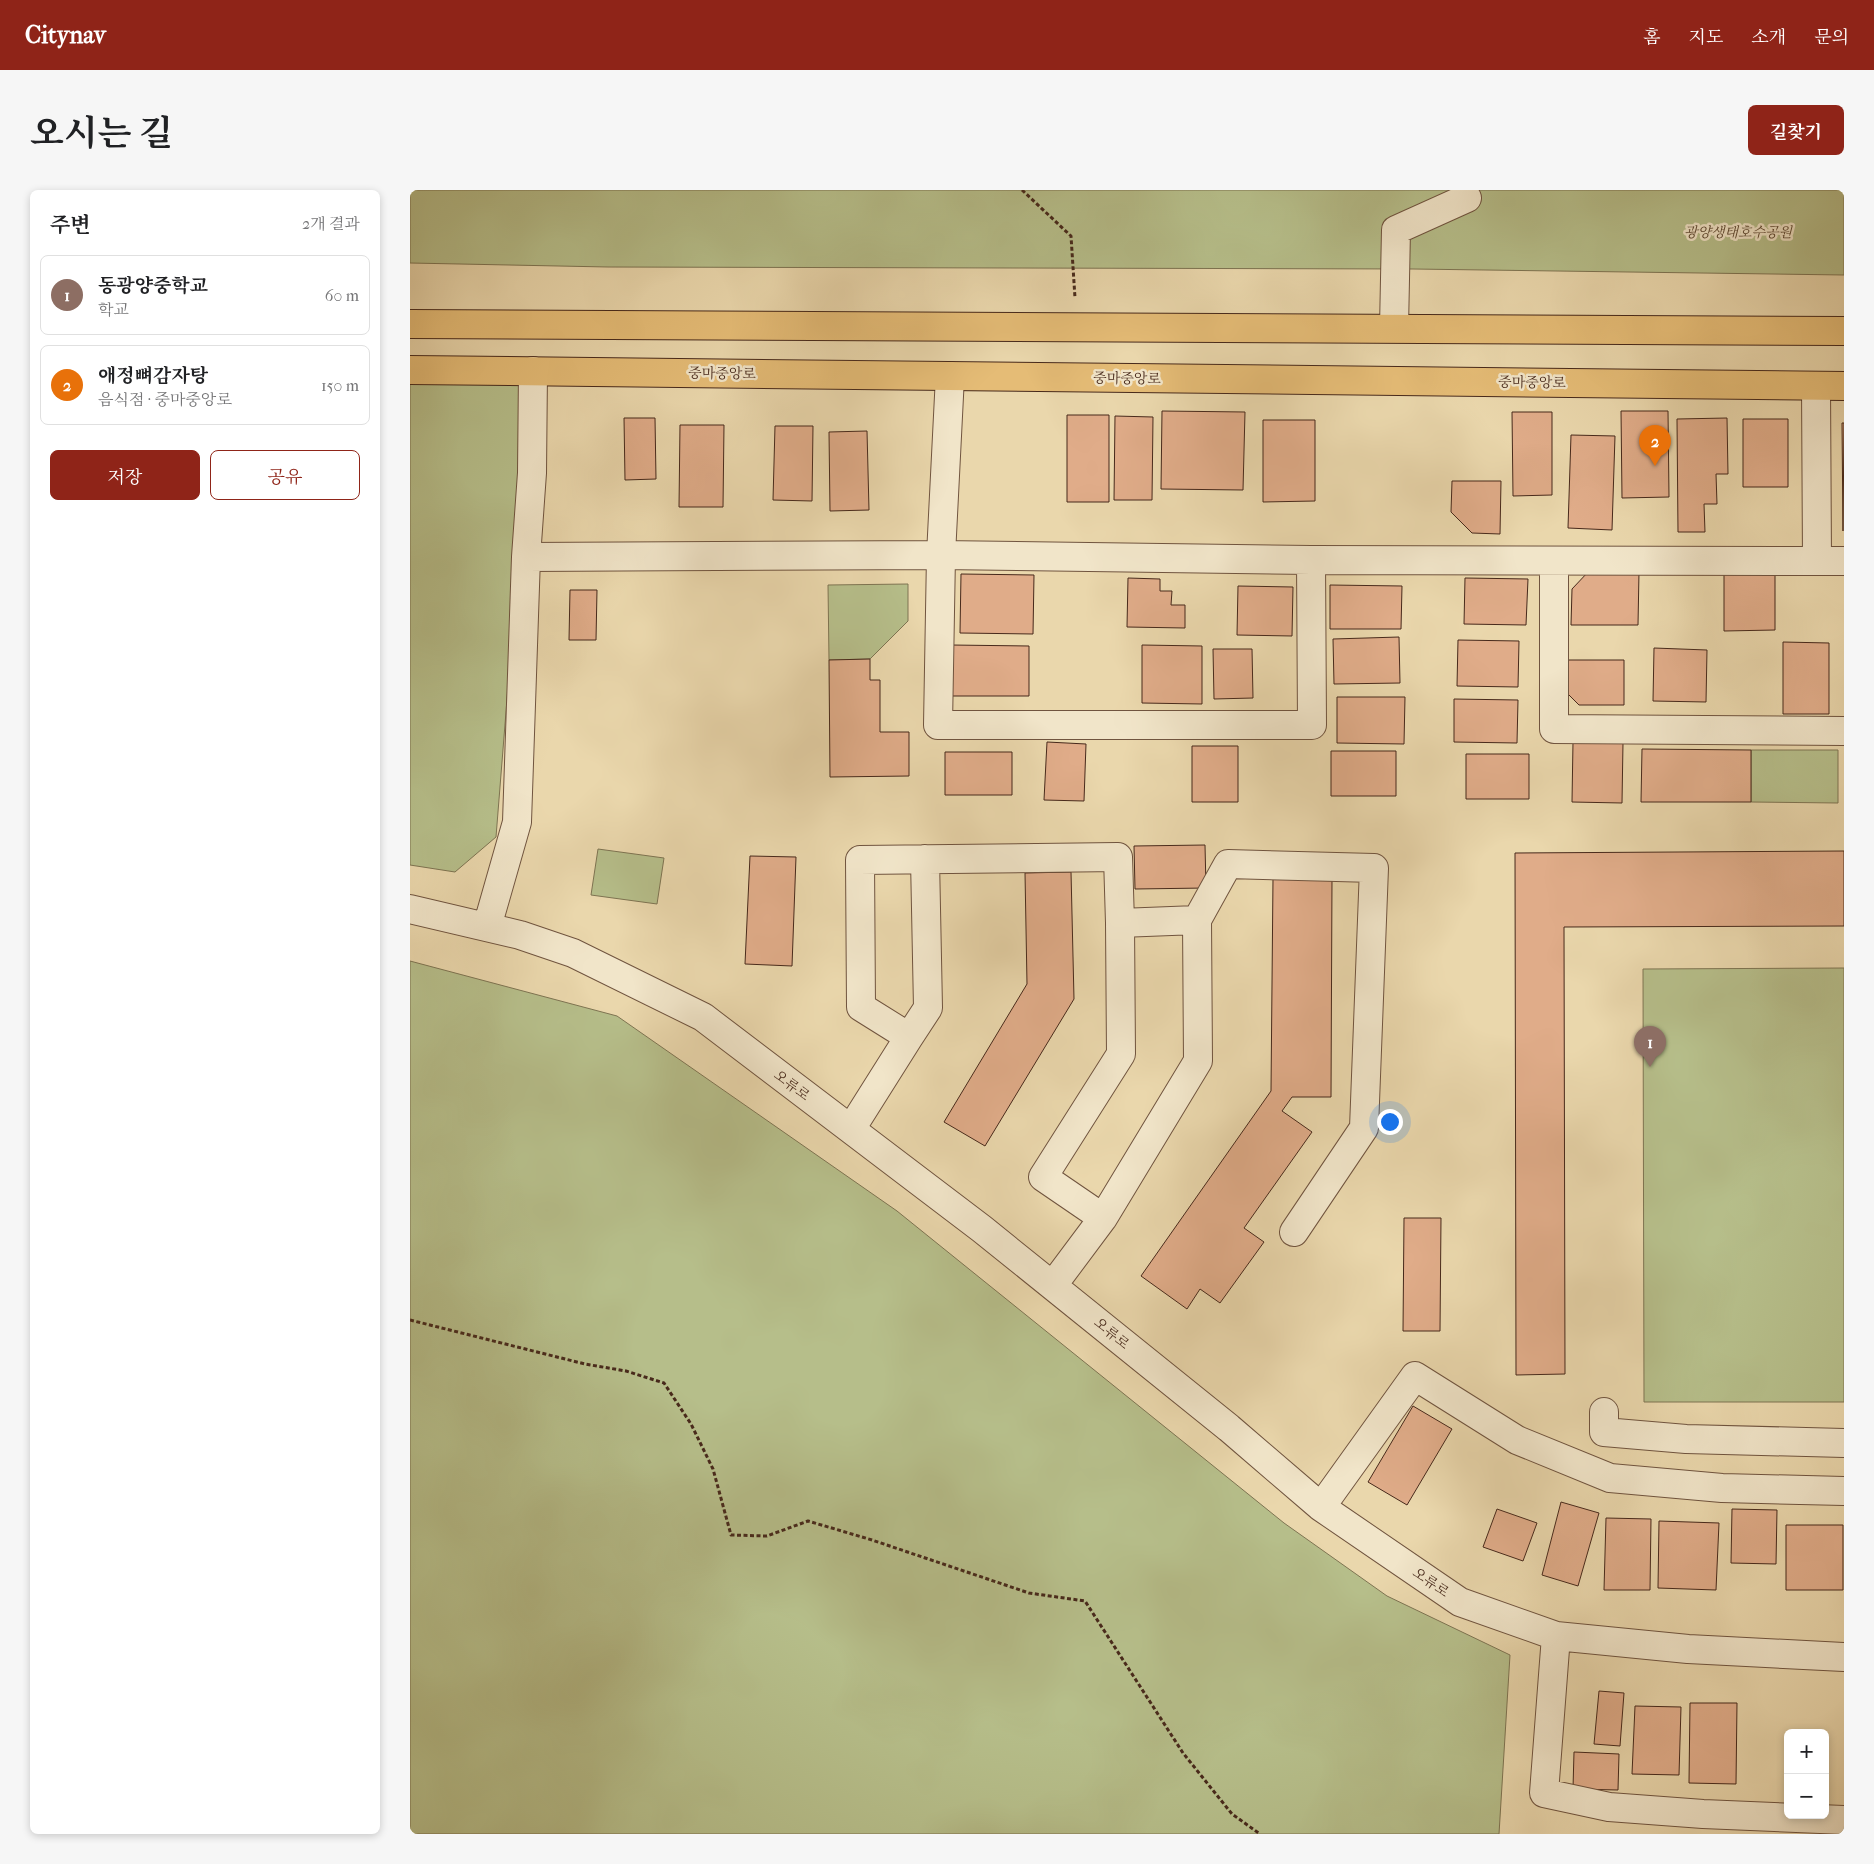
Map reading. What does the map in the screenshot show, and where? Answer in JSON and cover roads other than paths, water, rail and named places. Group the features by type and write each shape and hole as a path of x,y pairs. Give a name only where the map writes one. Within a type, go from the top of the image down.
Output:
{"main road":[{"path":"410,324 1844,331"},
{"name":"중마중앙로","path":"410,370 1844,386"}],"street":[{"path":"1394,328 1396,230 1467,198"},
{"path":"487,927 517,822 526,557 532,472 533,371"},
{"path":"950,376 941,555 938,725 1312,726 1311,560"},
{"path":"1816,386 1817,561"},
{"path":"526,557 941,555 1311,560 1844,561"},
{"path":"1554,561 1554,730 1844,731"},
{"path":"909,1037 861,1007 860,860 1118,858 1121,1054 1043,1177 1103,1218"},
{"path":"851,1130 928,1008 925,859"},
{"path":"1053,1285 1103,1218 1198,1061 1197,920 1228,864 1374,868 1364,1128 1294,1232"},
{"name":"오류로","path":"410,908 520,934 573,953 703,1017 1053,1285 1229,1428 1321,1507 1460,1602 1556,1636 1688,1650 1844,1658"},
{"path":"1120,923 1197,920"},
{"path":"1321,1507 1415,1376 1517,1440 1610,1478 1722,1488 1844,1491"},
{"path":"1604,1412 1604,1432 1686,1439 1844,1443"},
{"path":"1556,1636 1544,1792 1609,1807 1703,1814 1844,1820"}],"place":[{"name":"애정뼈감자탕","path":"1655,466"},
{"name":"동광양중학교","path":"1650,1067"}],"park label":[{"name":"광양생태호수공원","path":"1738,232"}]}
